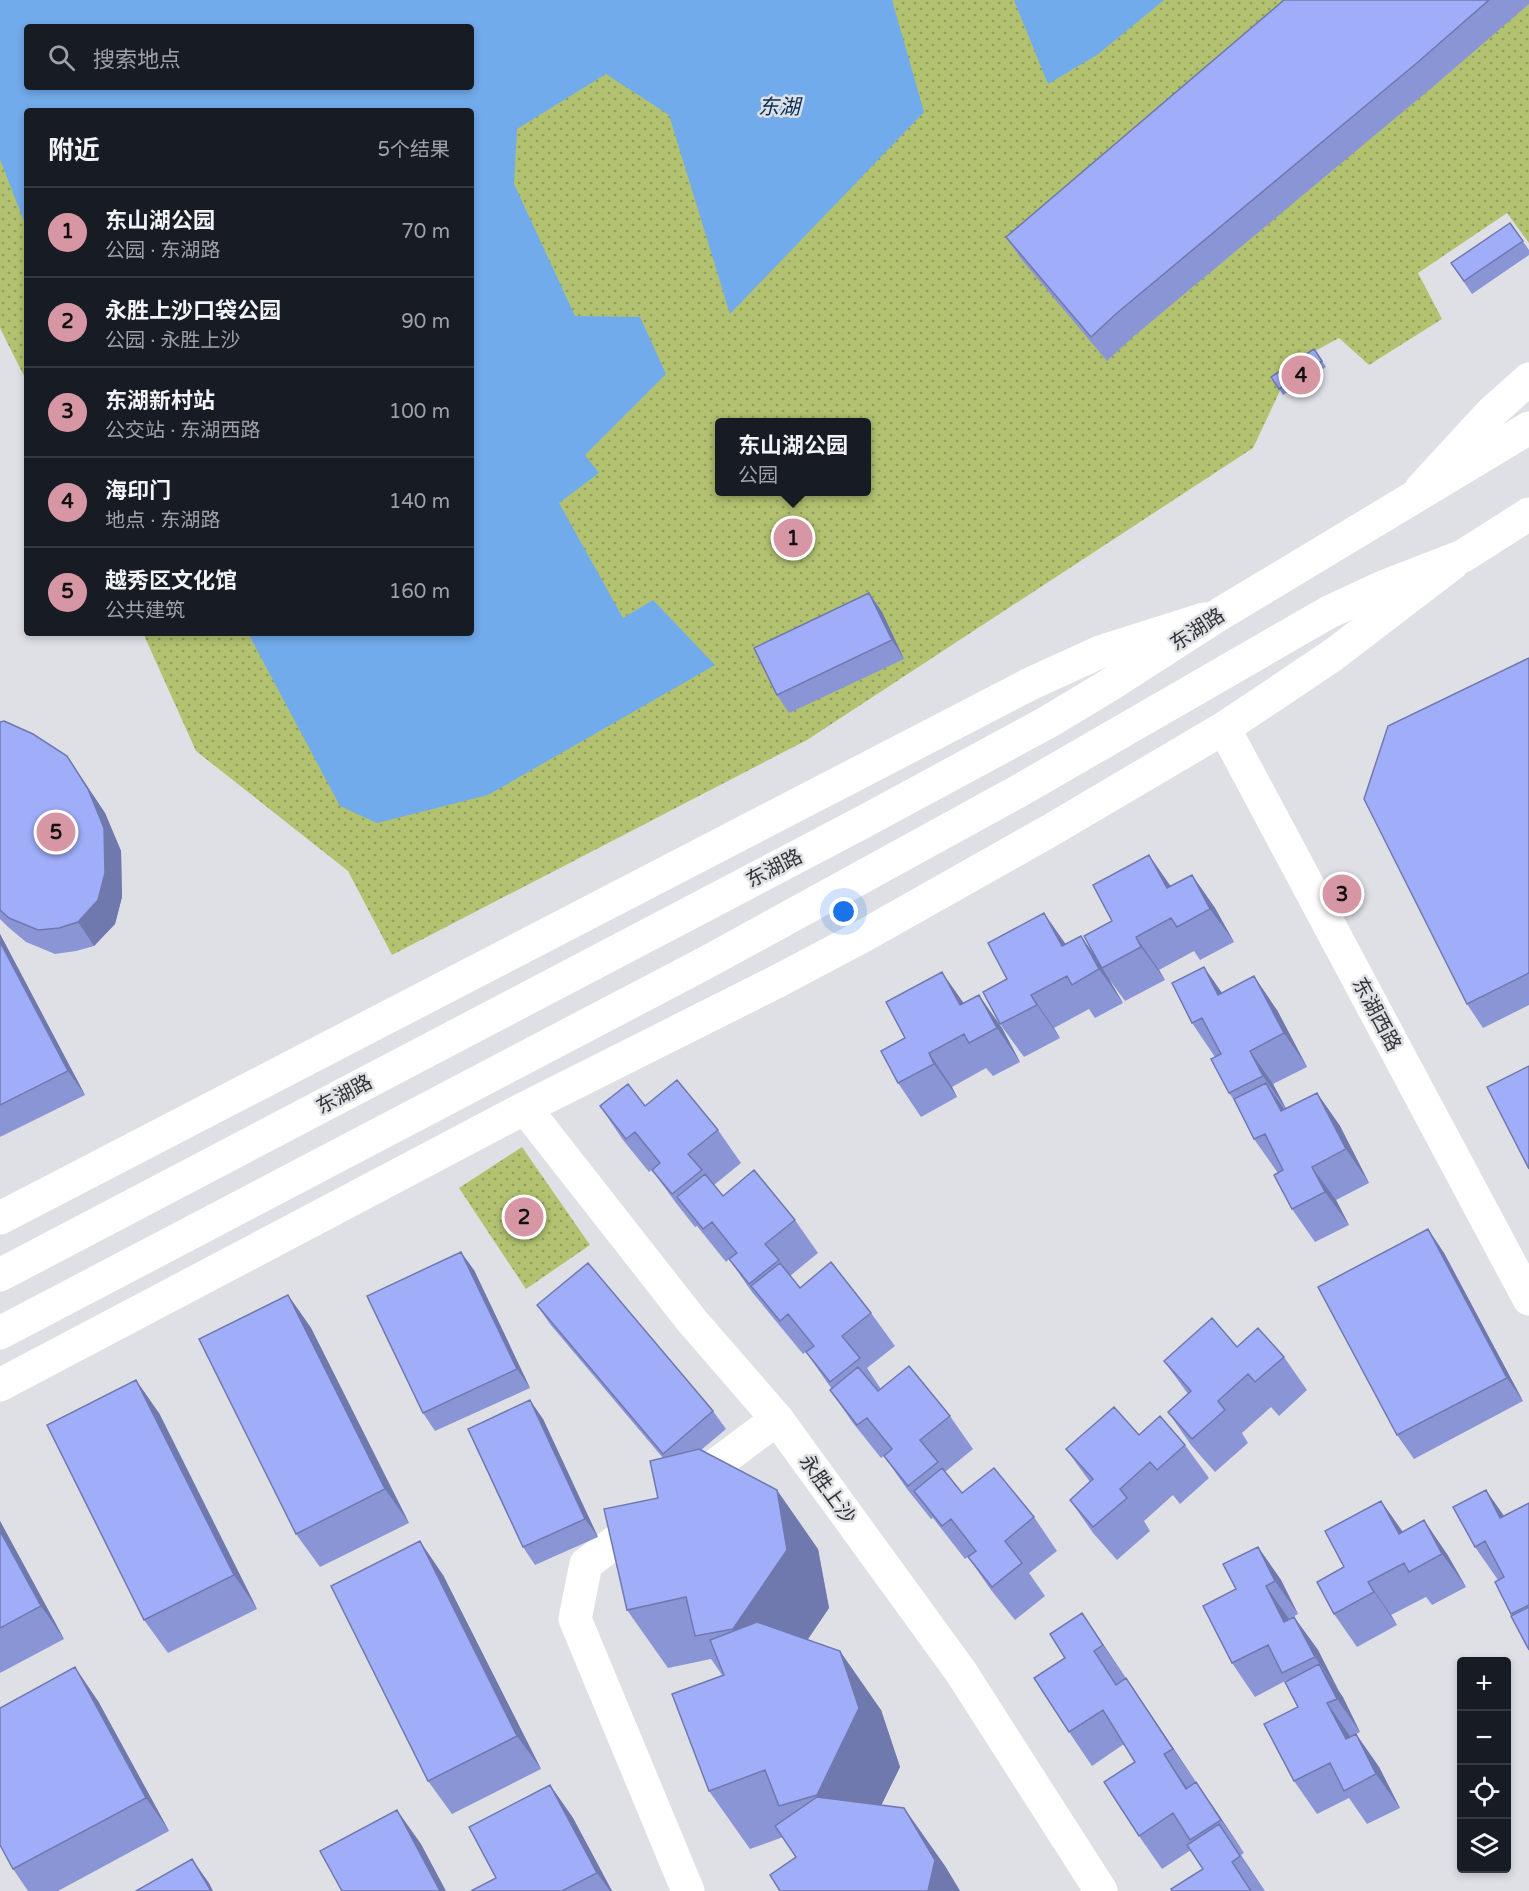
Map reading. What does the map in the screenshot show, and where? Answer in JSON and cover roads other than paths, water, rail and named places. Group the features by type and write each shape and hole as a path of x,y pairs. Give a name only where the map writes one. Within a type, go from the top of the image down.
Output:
{"main road":[{"path":"1413,497 1492,412 1529,379"},
{"name":"东湖路","path":"0,1275 865,821 1048,722 1220,614 1529,428"},
{"path":"0,1384 525,1108 778,981 1051,831 1224,728 1333,655 1463,556 1529,514"},
{"path":"0,1333 707,962 1017,792 1329,612 1383,587 1529,528"},
{"path":"0,1218 1030,684 1100,652 1220,614"},
{"name":"东湖西路","path":"1224,728 1529,1299"},
{"name":"永胜上沙","path":"525,1108 692,1320 777,1419 961,1672 1101,1891"},
{"path":"688,1891 575,1619 586,1564 777,1419"}],"water":[{"name":"东湖","path":"0,0 892,0 924,112 730,314 669,115 606,74 517,129 514,184 575,316 640,317 666,374 585,455 599,473 559,503 623,618 653,600 715,665 488,795 377,823 340,806 250,636 474,636 474,108 24,108 24,221 0,159"},
{"path":"1014,0 1164,0 1097,55 1048,84"}],"place":[{"name":"海印门","path":"1301,375"},
{"name":"东山湖公园","path":"793,538"},
{"name":"越秀区文化馆","path":"56,832"},
{"name":"东湖新村站","path":"1342,894"},
{"name":"永胜上沙口袋公园","path":"524,1217"}]}
